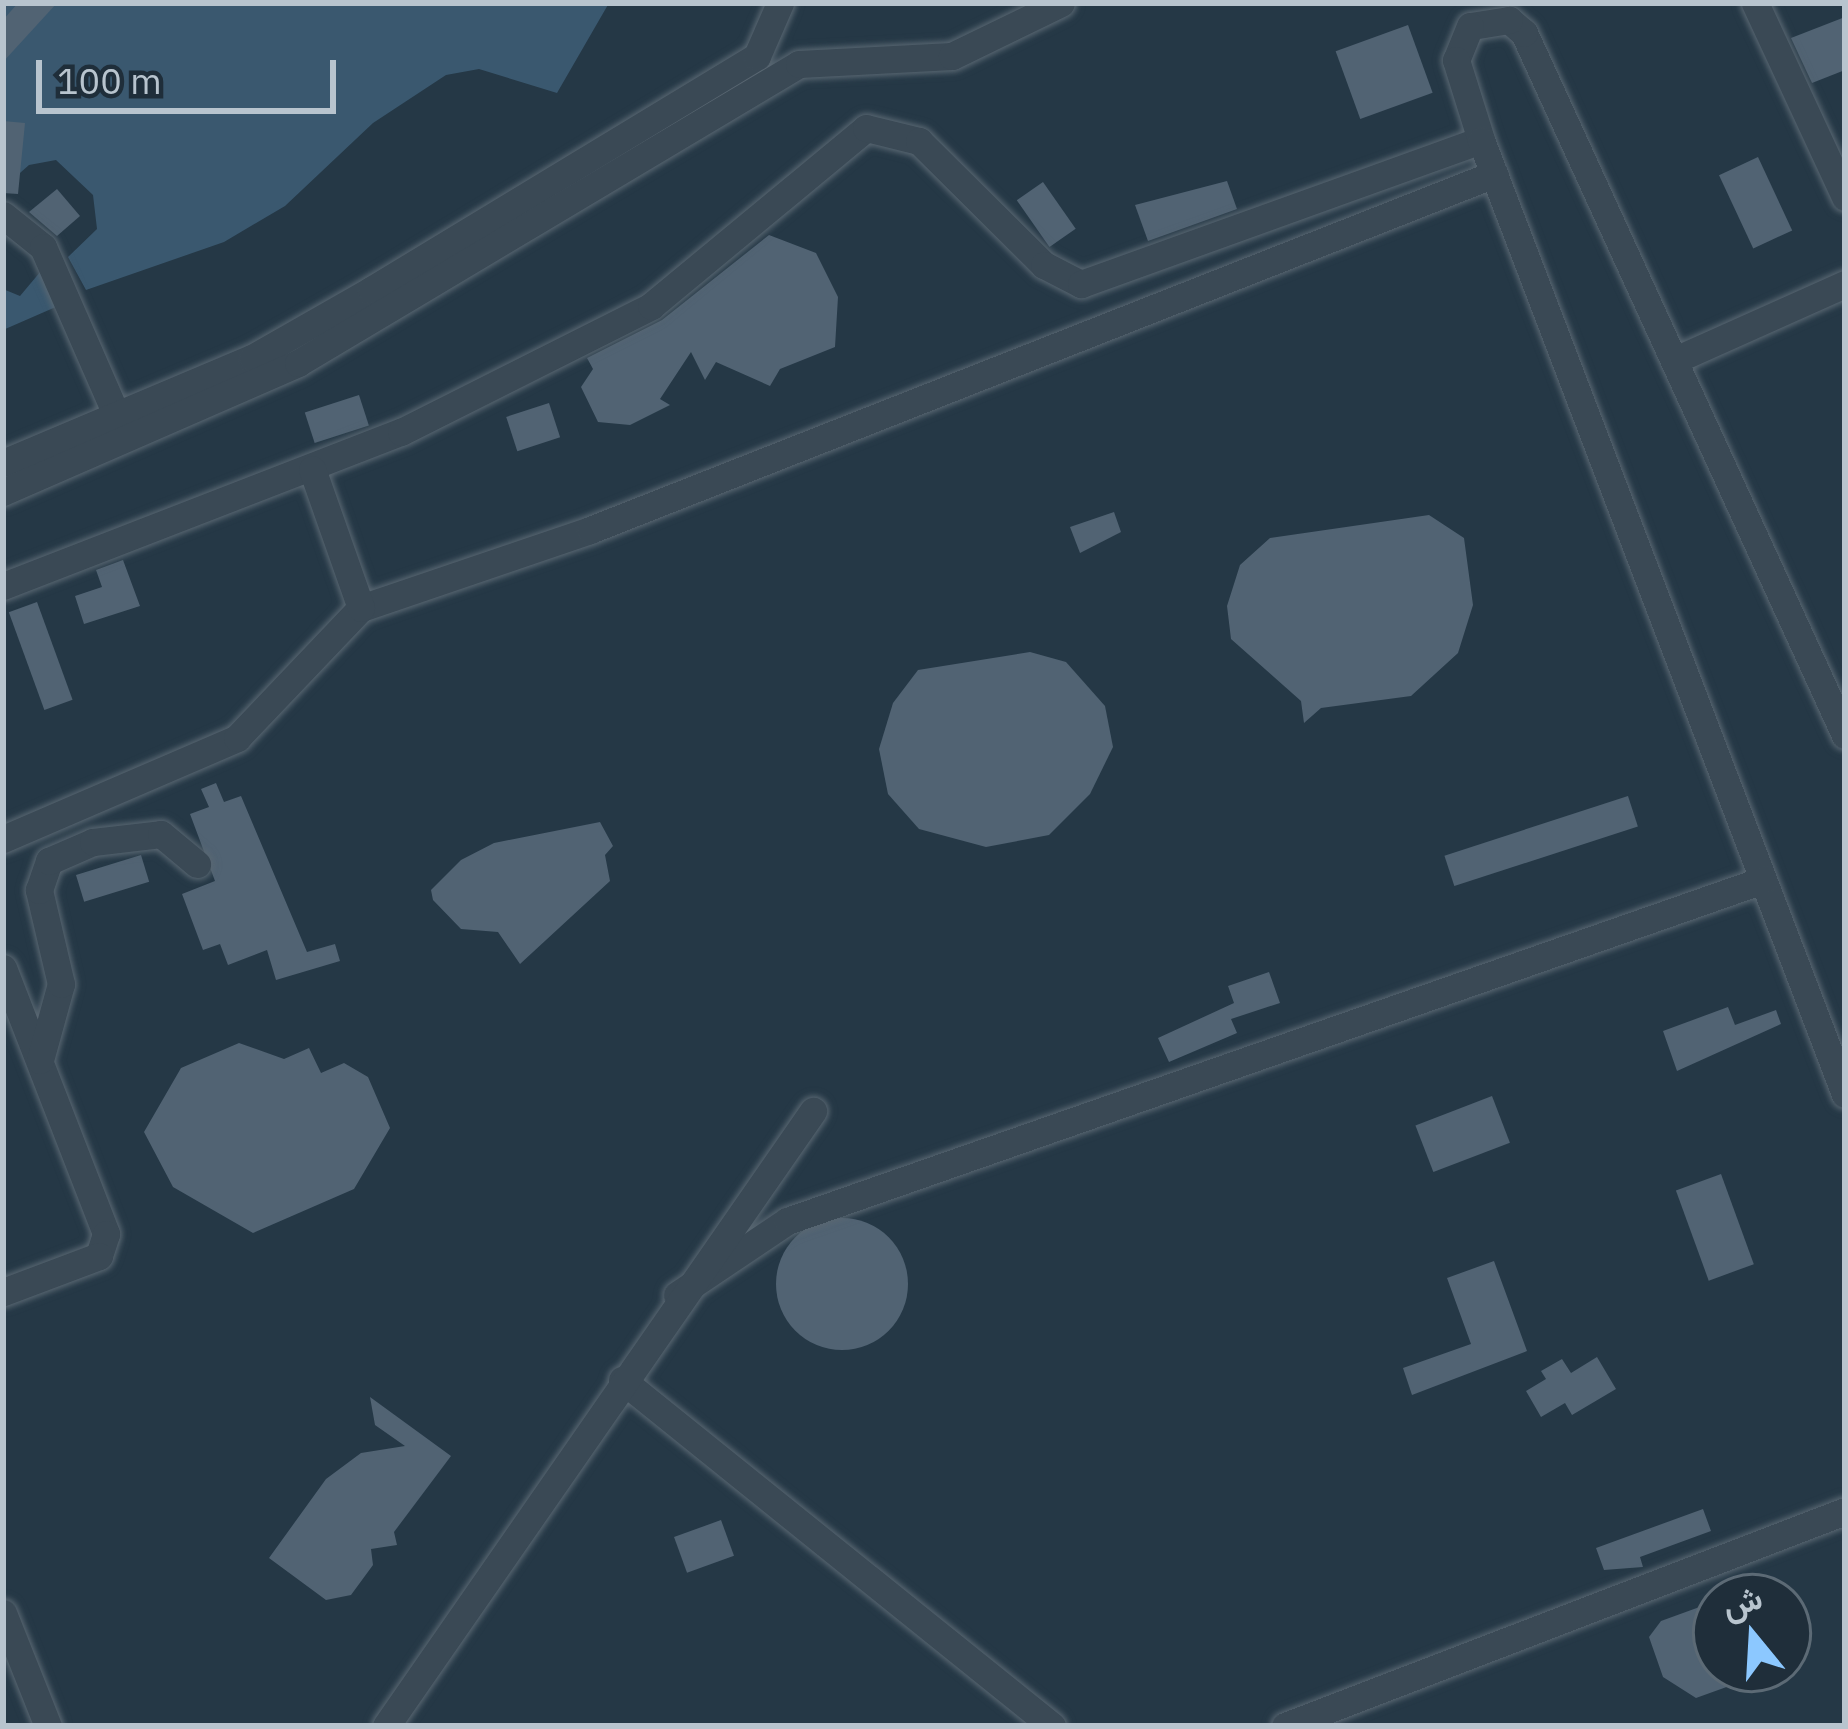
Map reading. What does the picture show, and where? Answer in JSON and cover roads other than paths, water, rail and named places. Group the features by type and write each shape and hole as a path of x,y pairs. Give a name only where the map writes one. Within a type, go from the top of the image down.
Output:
{"lane":[{"path":"3,463 252,358 676,109 757,56 780,3"},
{"path":"3,492 298,363 799,64 952,56 1061,3"},
{"path":"1755,3 1845,197"},
{"path":"1845,734 1524,33 1509,20 1471,26 1455,49 1481,140 1845,1094"},
{"path":"3,586 311,469 651,306 866,128 919,141 1044,265 1081,284 1481,140"},
{"path":"3,839 238,738 361,608 590,530 1494,174"},
{"path":"3,215 43,247 117,416"},
{"path":"1675,360 1845,284"},
{"path":"311,469 361,608"},
{"path":"40,1060 61,984 39,890 50,861 93,842 161,834 197,864"},
{"path":"677,1294 787,1221 1763,880"},
{"path":"3,968 99,1208 104,1248 3,1292"},
{"path":"386,1726 677,1294 813,1111"},
{"path":"622,1380 1052,1726"},
{"path":"1285,1726 1845,1511"},
{"path":"3,1613 48,1726"}],"water":[{"path":"3,3 609,3 557,93 479,69 446,75 373,123 285,206 224,242 86,290 68,257 97,229 93,195 56,160 29,165 3,188"},
{"path":"41,271 58,306 3,330 3,289 20,296"}]}
